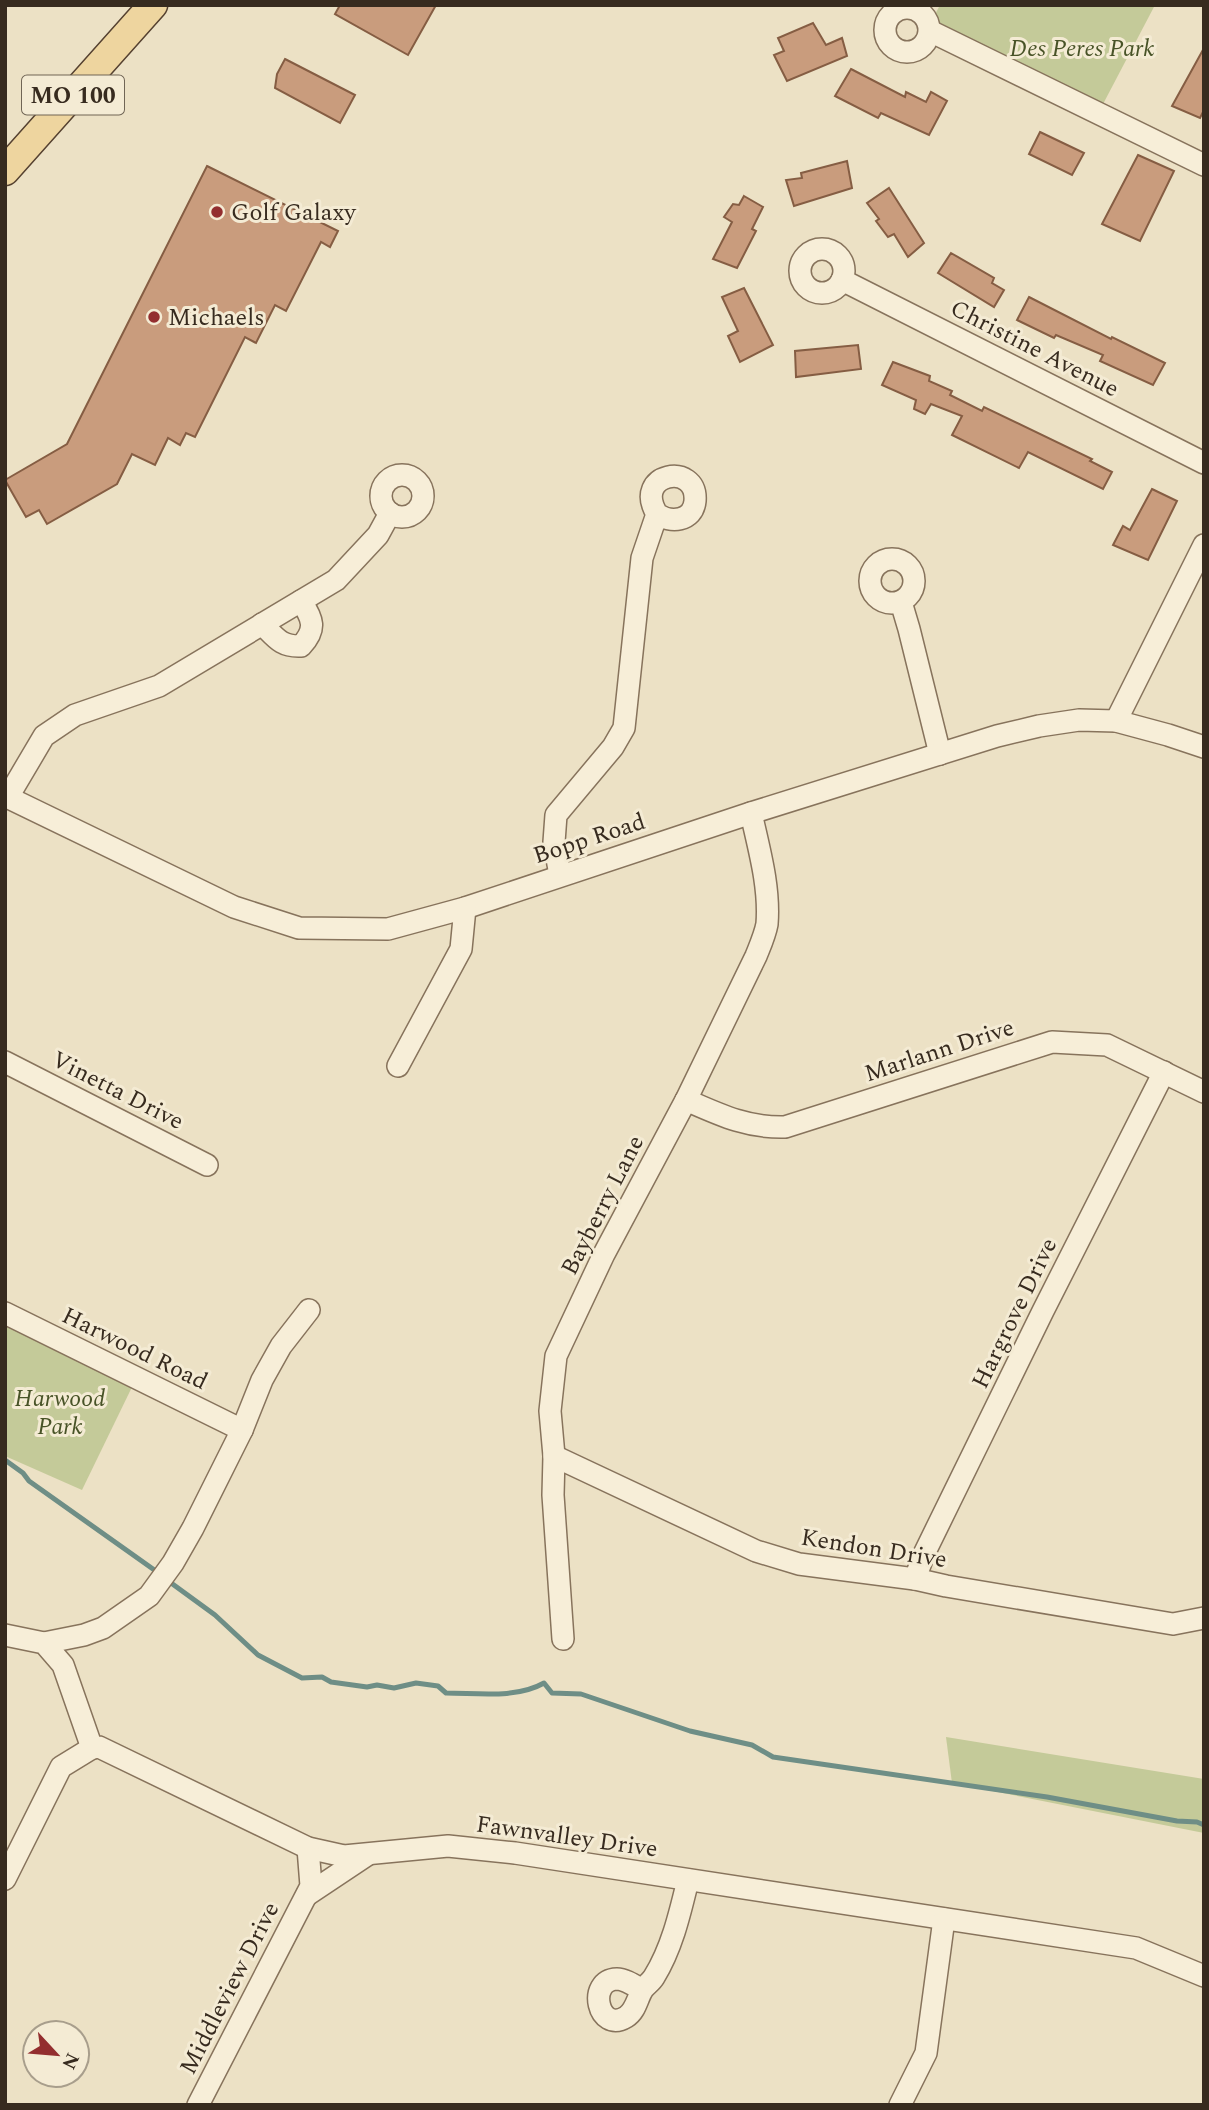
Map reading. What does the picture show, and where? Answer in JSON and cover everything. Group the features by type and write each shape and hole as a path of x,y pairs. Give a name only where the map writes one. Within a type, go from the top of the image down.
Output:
{"main road":[{"name":"MO 100","path":"11,156 153,5"}],"street":[{"path":"930,31 1204,165"},
{"name":"Christine Avenue","path":"842,280 1204,463"},
{"path":"7,797 44,736 75,715 159,686 336,580 378,535 390,513"},
{"path":"560,875 554,842 556,816 614,747 624,728 642,558 657,514"},
{"path":"1116,721 1204,545"},
{"path":"262,624 278,640 289,646 301,646 310,636 312,625 302,601"},
{"path":"901,602 940,754"},
{"name":"Bopp Road","path":"7,797 234,907 299,928 388,929 465,908 751,813 1039,726 1079,720 1116,721 1204,747"},
{"name":"Bayberry Lane","path":"563,1639 550,1411 556,1356 604,1254 686,1100 764,937 766,889 751,813"},
{"path":"398,1066 461,949 465,908"},
{"name":"Marlann Drive","path":"686,1100 737,1122 785,1127 1052,1042 1107,1045 1204,1092"},
{"name":"Vinetta Drive","path":"5,1062 207,1165"},
{"name":"Hargrove Drive","path":"915,1579 924,1554 1043,1311 1164,1072"},
{"path":"5,1634 44,1643 84,1635 103,1628 122,1616 153,1591 173,1563 242,1430 262,1380 281,1346 309,1310"},
{"name":"Harwood Road","path":"5,1312 242,1430"},
{"name":"Kendon Drive","path":"554,1456 756,1550 799,1564 915,1579 1173,1624 1204,1618"},
{"path":"66,1675 84,1635"},
{"path":"44,1643 63,1665 92,1748 61,1767"},
{"path":"5,1880 69,1750 78,1711"},
{"name":"Fawnvalley Drive","path":"92,1748 99,1747 308,1848 344,1856 448,1846 515,1853 1136,1948 1204,1976"},
{"name":"Middleview Drive","path":"198,2105 312,1886 308,1848"},
{"name":"Middleview Drive","path":"307,1895 369,1854"},
{"path":"642,1990 653,1978 678,1924 688,1880"},
{"path":"900,2105 926,2053 944,1919"},
{"path":"211,2078 214,2105"}],"green space":[{"name":"Des Peres Park","path":"940,5 1155,5 1102,106 931,22"},
{"name":"Harwood Park","path":"5,1324 132,1387 82,1490 5,1456"},
{"path":"946,1737 1204,1779 1204,1833 952,1783"}],"building":[{"path":"340,5 436,5 408,55 335,14"},
{"path":"813,23 826,45 842,38 847,56 787,81 774,55 784,51 778,38"},
{"path":"1204,48 1204,110 1200,118 1172,106"},
{"path":"285,59 355,95 340,123 275,88 277,74"},
{"path":"851,69 905,97 906,92 926,102 931,92 947,101 929,135 881,113 878,118 835,96"},
{"path":"1040,132 1084,153 1072,175 1029,154"},
{"path":"1138,155 1174,171 1140,241 1102,224"},
{"path":"847,161 852,188 794,206 786,180 802,178 801,173"},
{"path":"207,166 338,231 330,247 321,242 286,311 275,305 256,343 245,337 195,437 186,433 180,445 168,438 155,465 132,454 117,484 47,524 39,510 26,517 5,480 67,444"},
{"path":"889,188 924,243 908,257 894,234 888,237 867,203"},
{"path":"744,196 763,207 752,229 756,231 737,268 713,259 732,222 724,217 733,204 739,205"},
{"path":"951,253 994,278 992,283 1004,290 994,307 938,273"},
{"path":"744,288 773,345 740,362 728,336 738,331 722,297"},
{"path":"1029,297 1165,363 1153,385 1100,361 1103,355 1056,335 1054,338 1017,320"},
{"path":"858,345 861,369 796,377 795,351"},
{"path":"893,362 930,376 929,381 952,391 950,395 982,411 984,407 1092,459 1090,461 1112,472 1103,489 1028,452 1019,468 952,435 962,416 931,404 925,414 914,409 916,400 882,385"},
{"path":"1152,489 1177,501 1148,560 1113,545 1123,526 1130,530"}],"waterway":[{"path":"5,1460 29,1481 160,1574"},
{"path":"167,1580 215,1615 258,1655 302,1678 322,1677 331,1682 367,1687 377,1685 394,1688 416,1683 438,1686 446,1693 483,1694 521,1691 544,1683 552,1693 581,1694 690,1731 752,1745 773,1757 1047,1797 1204,1825"}],"place":[{"name":"Golf Galaxy","path":"217,212"},
{"name":"Michaels","path":"154,317"}]}
